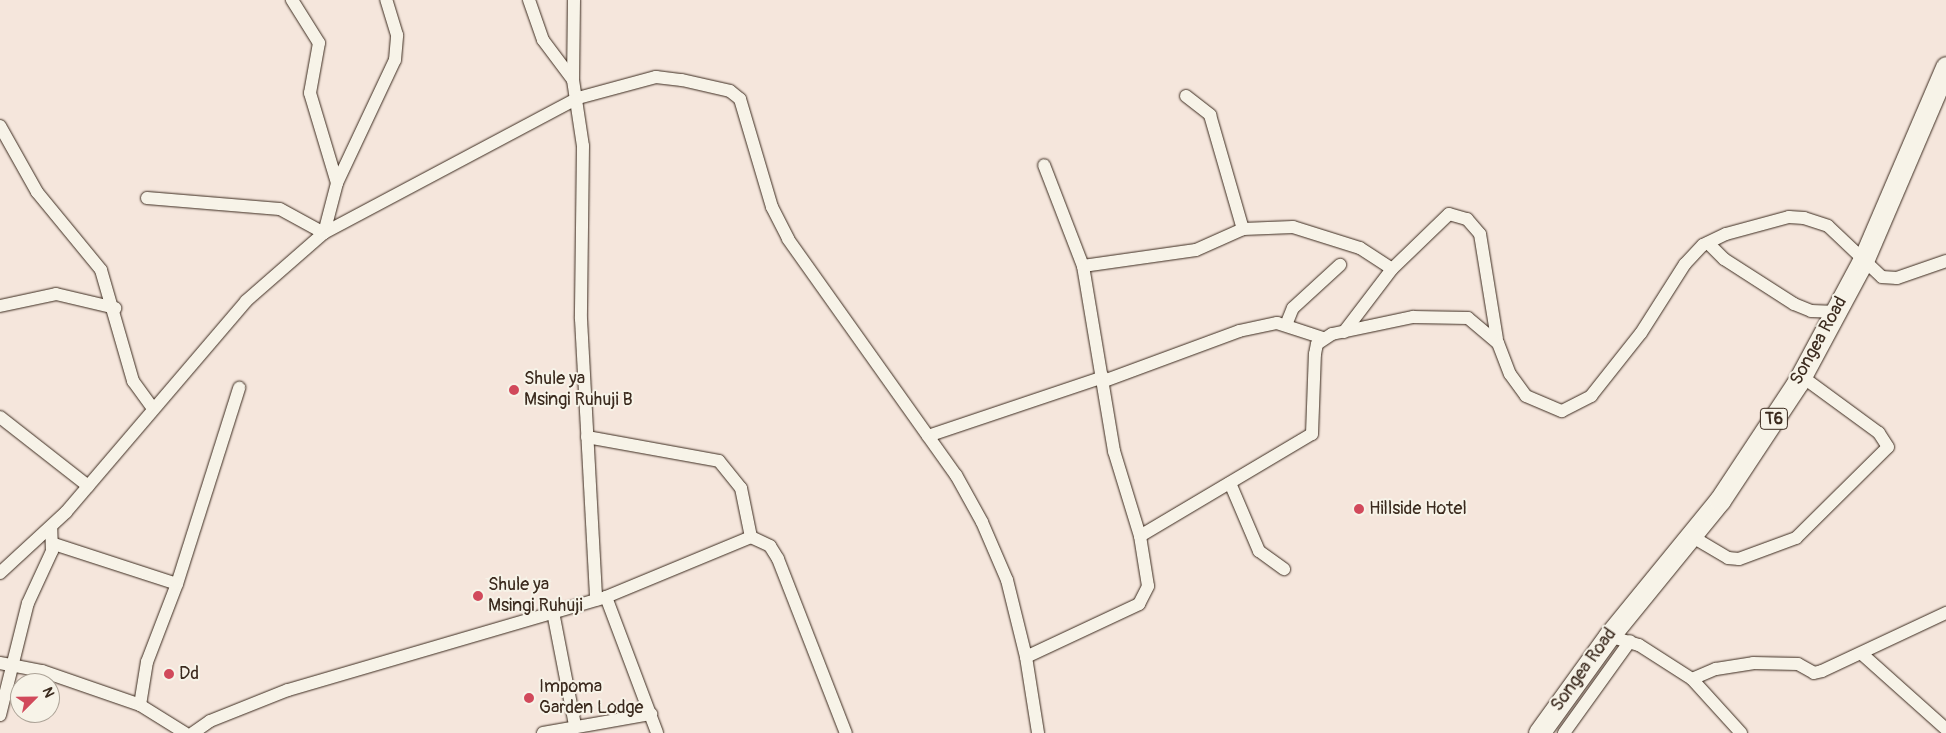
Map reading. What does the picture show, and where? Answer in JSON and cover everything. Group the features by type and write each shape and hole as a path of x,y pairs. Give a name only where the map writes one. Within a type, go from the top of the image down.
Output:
{"highway":[{"name":"Songea Road","path":"1539,733 1609,636 1729,488 1801,376 1863,261 1946,67"}],"street":[{"path":"292,0 319,42 310,93 337,183"},
{"path":"324,233 337,183 395,60 397,35 386,0"},
{"path":"528,0 543,40 573,80"},
{"path":"574,0 573,80 578,98 583,146 580,283 588,437 601,599 651,714 657,733"},
{"path":"0,573 50,528 88,486 246,300 324,233 578,98 656,77 730,91 740,99 772,207 788,238 956,475 994,547 1026,657 1038,733"},
{"path":"1186,96 1210,115 1243,229"},
{"path":"0,126 37,192 102,270 115,308 133,381 152,409"},
{"path":"1026,657 1125,612 1146,597 1148,586 1140,536 1114,451 1083,266 1044,165"},
{"path":"147,198 280,209 324,233"},
{"path":"1344,332 1392,269 1440,219 1448,214 1467,219 1485,250 1485,286 1498,344 1510,374 1526,396 1554,410 1582,404 1625,355 1679,271 1708,243 1788,217 1804,218 1828,226 1882,278 1946,261"},
{"path":"1083,266 1196,250 1243,229 1311,230 1360,248 1392,269"},
{"path":"1708,243 1724,259 1794,304 1811,311 1837,312"},
{"path":"1286,325 1293,308 1340,265"},
{"path":"0,306 56,294 115,308"},
{"path":"928,436 1103,379 1239,331 1286,325 1323,338 1344,332 1444,314 1468,318 1498,344"},
{"path":"1140,536 1312,434 1314,354 1323,338"},
{"path":"1690,536 1728,558 1739,559 1796,538 1884,452 1886,439 1801,376"},
{"path":"140,705 147,662 177,584 239,388"},
{"path":"0,417 88,486"},
{"path":"588,437 719,461 741,488 751,537"},
{"path":"1230,483 1258,551 1284,569"},
{"path":"0,715 6,664 28,603 54,544 50,528"},
{"path":"193,733 210,721 288,690 601,599 751,537 770,546 778,559 846,733"},
{"path":"54,544 177,584"},
{"path":"553,612 575,725"},
{"path":"1692,679 1716,669 1753,663 1798,664 1817,672 1862,654 1946,613"},
{"path":"1609,636 1630,641 1692,679 1741,733"},
{"path":"1564,733 1630,641"},
{"path":"1862,654 1946,729"},
{"path":"6,664 140,705 185,733"},
{"path":"543,733 575,725 651,714"}],"place":[{"name":"Shule ya Msingi Ruhuji B","path":"514,390"},
{"name":"Hillside Hotel","path":"1359,509"},
{"name":"Shule ya Msingi Ruhuji","path":"478,596"},
{"name":"Dd","path":"169,674"},
{"name":"Impoma Garden Lodge","path":"529,698"}]}
